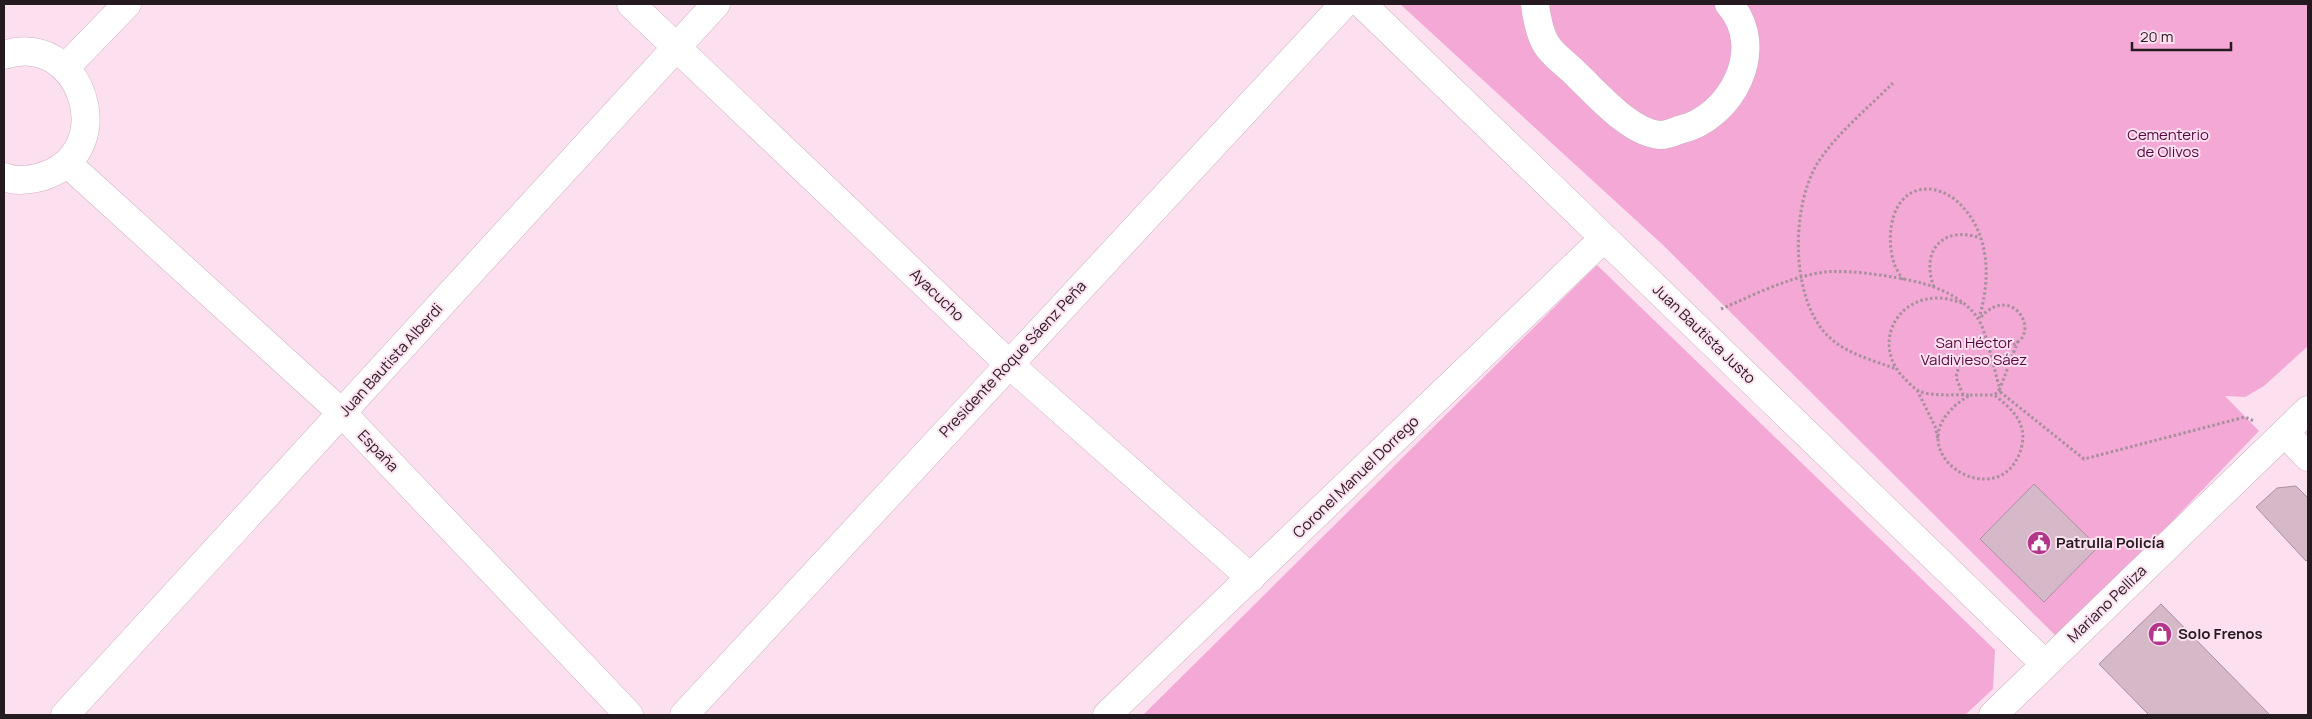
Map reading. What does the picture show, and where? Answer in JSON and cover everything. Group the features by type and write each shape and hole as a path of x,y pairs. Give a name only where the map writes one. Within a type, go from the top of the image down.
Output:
{"street":[{"path":"65,68 127,4"},
{"name":"Ayacucho","path":"630,4 1009,364 1251,578"},
{"name":"Juan Bautista Alberdi","path":"65,715 343,414 716,4"},
{"name":"Presidente Roque Sáenz Peña","path":"684,715 1344,4"},
{"name":"Juan Bautista Justo","path":"1362,4 2045,664"},
{"path":"1535,4 1535,12 1546,44 1632,125 1661,135 1696,126 1722,107 1738,83 1746,52 1740,16 1729,4"},
{"path":"4,55 30,52 49,58 65,68 78,84 86,104 86,118 79,146 67,163 50,174 30,180 4,177"},
{"name":"España","path":"67,163 343,414 629,715"},
{"name":"Coronel Manuel Dorrego","path":"1108,715 1604,238"},
{"name":"Mariano Pelliza","path":"1993,715 2308,410"},
{"path":"2285,433 2308,457"}],"path":[{"path":"1893,83 1831,146 1818,163 1809,180 1800,208 1798,229 1803,278 1812,314 1829,337 1854,354 1896,369"},
{"path":"1903,280 1894,264 1890,229 1893,216 1907,196 1927,189 1953,197 1975,222 1986,261 1987,283 1979,319"},
{"path":"1934,287 1929,274 1930,259 1936,247 1945,237 1960,233 1981,238"},
{"path":"1690,321 1747,296 1825,272 1867,274 1903,280 1934,287 1966,304 1979,319 1999,391 2084,459 2245,417 2285,433"},
{"path":"1966,304 1939,298 1920,302 1906,308 1896,319 1890,330 1889,351 1896,369 1917,390 1935,426 1942,455 1950,466 1961,475 1974,479 1988,479 2001,474 2012,466 2020,454 2023,441 2021,427 2016,414 1994,395"},
{"path":"1979,319 1986,312 1997,306 2011,306 2017,310 2025,322 2023,336 2006,347 1992,345 1986,340"},
{"path":"1917,390 1926,393 1994,395 1999,391 2018,341"},
{"path":"1962,395 1956,377 1960,362 1968,358 1993,365"},
{"path":"1938,442 1939,428 1945,415 1954,404 1970,395"}],"green space":[{"path":"1400,4 2308,4 2308,346 2264,386 2245,397 2225,396 2259,431 2059,639 1663,245"},
{"path":"1597,265 1995,650 1993,689 1965,715 1143,715"}],"building":[{"name":"Patrulla Policía","path":"2034,484 2098,547 2044,602 1980,539"},
{"path":"2296,486 2308,498 2308,559 2306,561 2256,507 2277,488"},
{"name":"Solo Frenos","path":"2161,604 2270,715 2149,715 2099,664"}],"place":[{"name":"Patrulla Policía","path":"2039,543"},
{"name":"Solo Frenos","path":"2160,634"}],"park label":[{"name":"Cementerio de Olivos","path":"2168,144"},
{"name":"San Héctor Valdivieso Sáez","path":"1974,352"}]}
